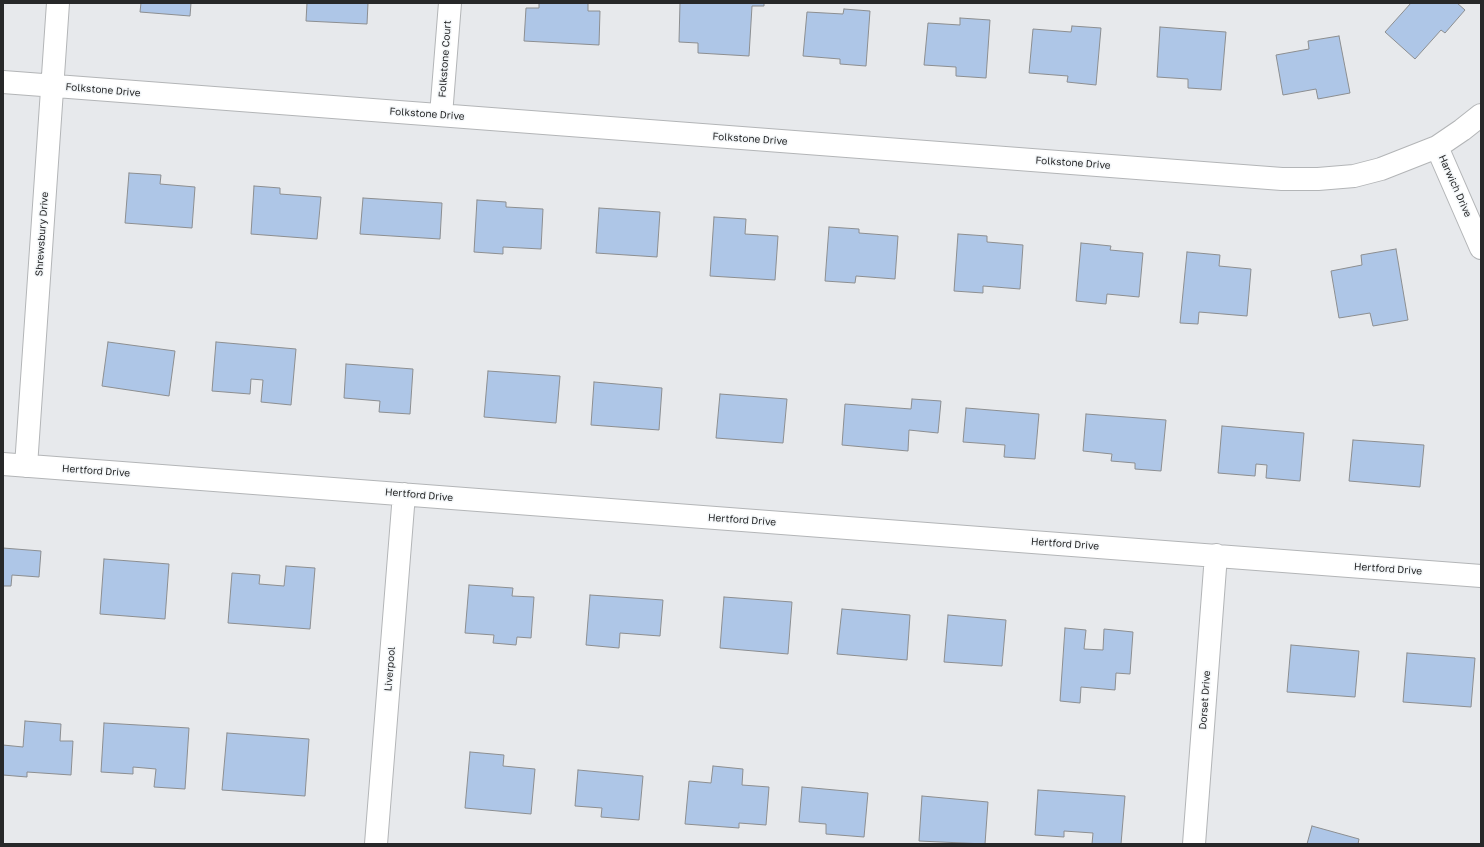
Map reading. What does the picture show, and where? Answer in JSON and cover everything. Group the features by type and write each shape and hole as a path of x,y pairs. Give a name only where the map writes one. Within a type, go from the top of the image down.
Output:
{"street":[{"name":"Shrewsbury Drive","path":"26,466 58,3"},
{"name":"Folkstone Court","path":"442,116 450,3"},
{"name":"Folkstone Drive","path":"3,82 1282,179 1318,180 1354,176 1381,169 1437,147 1481,115"},
{"name":"Harwich Drive","path":"1437,147 1481,248"},
{"name":"Hertford Drive","path":"3,464 1481,576"},
{"name":"Liverpool","path":"376,844 404,494"},
{"name":"Dorset Drive","path":"1194,844 1216,555"}],"building":[{"path":"141,3 191,3 190,16 140,12"},
{"path":"307,3 368,3 367,24 306,21"},
{"path":"539,3 588,3 588,11 600,11 599,45 524,41 526,8 539,8"},
{"path":"680,3 764,3 764,6 752,6 749,56 698,53 698,43 679,42"},
{"path":"1411,3 1457,3 1465,10 1445,33 1441,30 1415,59 1385,32"},
{"path":"844,9 870,11 866,66 840,64 840,59 803,56 807,12 843,14"},
{"path":"960,18 990,20 986,78 956,76 956,67 924,65 928,23 960,25"},
{"path":"1072,26 1101,28 1096,85 1067,82 1068,76 1029,73 1033,29 1071,32"},
{"path":"1160,27 1226,32 1221,90 1188,88 1188,79 1157,77"},
{"path":"1339,36 1350,93 1318,99 1316,89 1283,95 1276,55 1309,49 1308,41"},
{"path":"129,173 161,175 160,184 195,187 192,228 125,223"},
{"path":"254,186 280,188 280,194 321,197 317,239 251,234"},
{"path":"363,198 442,203 440,239 360,234"},
{"path":"477,200 506,202 506,207 543,209 541,249 503,247 503,254 474,252"},
{"path":"599,208 660,212 657,257 596,253"},
{"path":"714,217 746,219 745,234 778,236 775,280 710,276"},
{"path":"829,227 859,229 859,233 898,236 895,279 856,276 855,283 825,281"},
{"path":"958,234 987,236 987,242 1023,245 1020,289 983,286 983,293 954,291"},
{"path":"1081,243 1111,246 1110,250 1143,253 1139,297 1107,294 1106,304 1076,301"},
{"path":"1396,249 1408,320 1373,326 1370,313 1339,318 1331,271 1362,265 1361,255"},
{"path":"1187,252 1220,255 1219,266 1251,269 1247,316 1199,312 1198,324 1180,323"},
{"path":"108,342 175,351 169,396 102,386"},
{"path":"216,342 296,349 291,405 261,402 263,380 251,379 250,394 212,391"},
{"path":"346,364 413,369 410,414 379,412 380,401 344,398"},
{"path":"488,371 560,376 556,423 484,417"},
{"path":"594,382 662,388 659,430 591,425"},
{"path":"720,394 787,399 783,443 716,438"},
{"path":"912,399 941,401 938,433 909,430 908,451 842,445 845,404 911,409"},
{"path":"966,408 1039,414 1035,459 1004,457 1005,445 963,442"},
{"path":"1086,414 1166,420 1161,471 1135,469 1135,463 1111,461 1112,454 1083,451"},
{"path":"1222,426 1304,433 1300,481 1266,478 1267,465 1256,464 1255,476 1218,473"},
{"path":"1353,440 1424,445 1420,487 1349,481"},
{"path":"3,548 41,551 39,577 12,575 11,586 3,586"},
{"path":"104,559 169,564 165,619 100,614"},
{"path":"286,566 315,568 310,629 228,623 232,573 260,575 259,584 284,586"},
{"path":"469,585 513,588 512,596 534,597 531,638 517,637 516,645 493,643 494,635 465,633"},
{"path":"590,595 663,600 660,636 620,633 619,648 586,645"},
{"path":"724,597 792,602 788,654 720,648"},
{"path":"842,609 910,615 907,660 837,654"},
{"path":"948,615 1006,620 1002,666 944,662"},
{"path":"1065,628 1086,630 1084,649 1103,650 1104,629 1133,632 1130,674 1116,673 1115,690 1081,687 1080,703 1060,701"},
{"path":"1291,645 1359,651 1355,697 1287,692"},
{"path":"1407,653 1475,658 1471,707 1403,702"},
{"path":"25,721 61,724 60,741 73,741 71,775 27,772 27,777 3,775 3,745 23,747"},
{"path":"104,723 189,728 185,789 154,787 156,769 133,767 133,774 101,772"},
{"path":"227,733 309,739 305,796 222,790"},
{"path":"470,752 504,755 503,766 535,769 531,814 465,808"},
{"path":"713,766 743,769 742,785 769,787 766,825 739,823 739,828 685,824 689,781 711,783"},
{"path":"578,770 643,776 639,820 601,817 602,808 575,806"},
{"path":"802,787 868,793 864,837 826,834 826,824 799,822"},
{"path":"1038,790 1125,796 1121,844 1092,844 1093,833 1064,831 1064,837 1035,835"},
{"path":"922,796 988,802 985,844 919,841"},
{"path":"1312,826 1359,839 1358,844 1307,844"}]}
